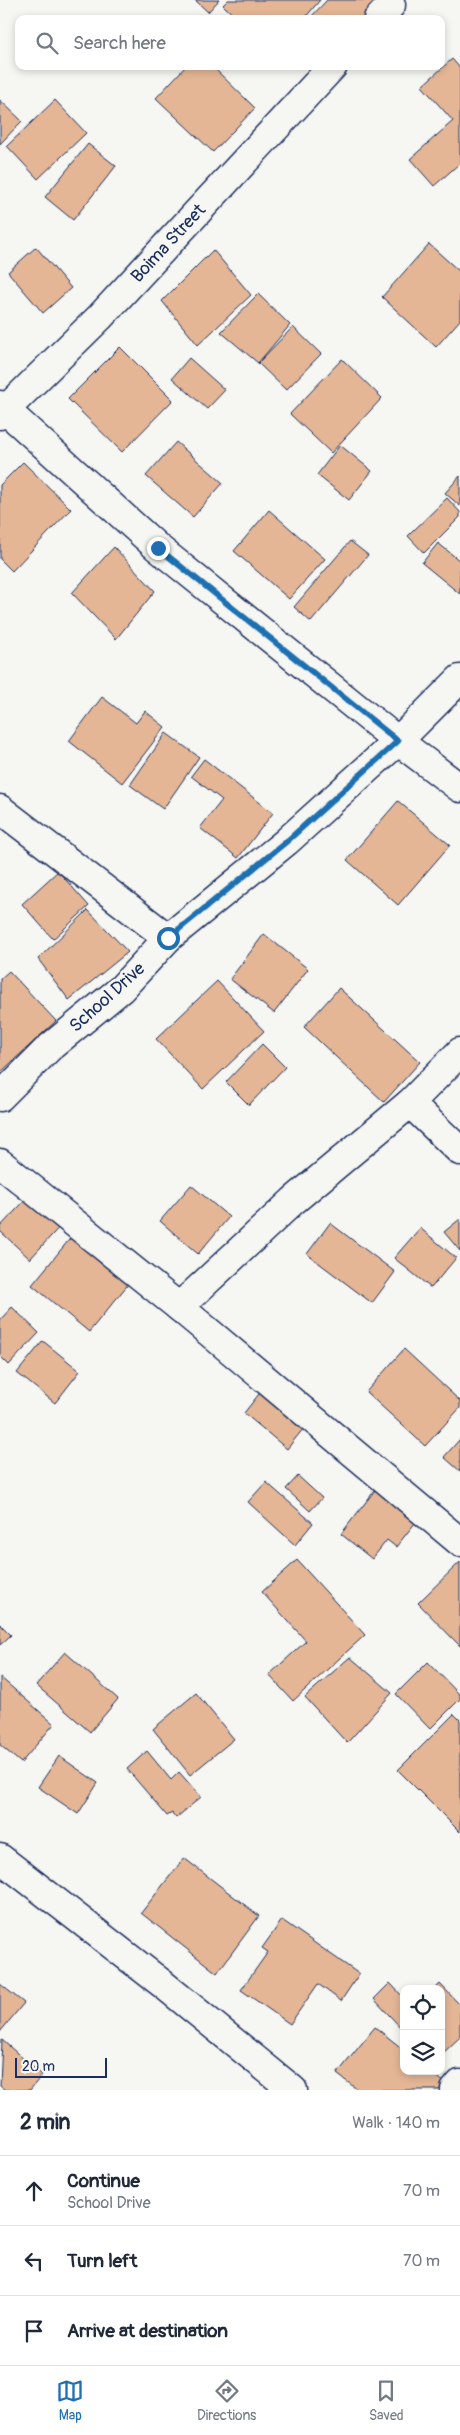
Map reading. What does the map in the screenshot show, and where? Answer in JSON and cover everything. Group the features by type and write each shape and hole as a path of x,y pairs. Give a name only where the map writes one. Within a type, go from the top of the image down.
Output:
{"street":[{"name":"Boima Street","path":"2,410 100,317 329,70"},
{"path":"2,410 158,548 398,741 460,788"},
{"name":"School Drive","path":"0,1097 50,1048 121,989 168,938 286,842 398,741 460,679"},
{"path":"0,809 168,938"},
{"path":"179,1307 294,1201 410,1103 460,1052"},
{"path":"410,1103 460,1151"},
{"path":"0,1163 179,1307 460,1542"},
{"path":"0,1858 164,1985 294,2090"},
{"path":"455,2090 460,2084"}],"building":[{"path":"195,0 219,0 208,12"},
{"path":"228,0 320,0 307,15 234,15 223,5"},
{"path":"327,0 379,0 365,15 313,15"},
{"path":"452,59 460,68 460,163 434,186 410,159 453,121 422,86 440,70 445,70 445,65"},
{"path":"182,70 216,70 255,108 213,152 156,98"},
{"path":"0,100 22,121 0,144"},
{"path":"55,100 86,133 38,179 7,146"},
{"path":"88,144 116,166 73,220 45,197"},
{"path":"429,244 460,272 460,320 436,347 382,297"},
{"path":"36,247 71,288 43,313 8,272"},
{"path":"213,250 251,295 198,345 162,301"},
{"path":"258,294 290,325 258,363 221,332"},
{"path":"293,327 321,354 286,390 258,363"},
{"path":"120,347 173,400 122,452 68,399"},
{"path":"189,358 225,390 207,409 172,378"},
{"path":"342,359 382,398 331,453 290,414"},
{"path":"176,442 223,483 193,517 146,476"},
{"path":"340,445 372,471 349,500 317,475"},
{"path":"23,462 71,509 12,571 0,559 0,485"},
{"path":"460,476 460,506 445,493"},
{"path":"447,498 460,512 460,517 424,553 408,536"},
{"path":"269,510 325,559 289,599 234,551"},
{"path":"350,541 368,555 311,622 294,607"},
{"path":"438,543 460,561 460,594 422,563"},
{"path":"114,547 155,591 116,639 72,593"},
{"path":"102,697 136,723 145,711 165,727 122,783 69,741"},
{"path":"166,733 199,757 163,809 130,785"},
{"path":"204,759 273,813 238,858 200,828 222,800 191,776"},
{"path":"398,801 450,845 398,905 347,860"},
{"path":"58,871 89,906 53,939 22,904"},
{"path":"88,910 128,952 69,1000 38,959"},
{"path":"264,934 308,969 274,1013 230,979"},
{"path":"9,971 56,1021 0,1073 0,979"},
{"path":"217,981 264,1031 203,1089 156,1039"},
{"path":"339,988 420,1062 384,1102 304,1027"},
{"path":"262,1044 285,1067 249,1105 226,1082"},
{"path":"191,1185 229,1217 198,1254 160,1221"},
{"path":"31,1194 62,1224 30,1259 0,1231 0,1227"},
{"path":"460,1219 460,1251 444,1232"},
{"path":"330,1223 395,1272 372,1303 307,1254"},
{"path":"82,1224 139,1271 89,1332 32,1285"},
{"path":"420,1228 456,1258 431,1288 394,1258"},
{"path":"12,1307 39,1333 9,1365 0,1356 0,1320"},
{"path":"43,1341 80,1371 55,1403 17,1373"},
{"path":"404,1349 460,1401 460,1408 425,1446 366,1392"},
{"path":"263,1389 307,1424 287,1449 244,1413"},
{"path":"460,1439 460,1471 444,1457"},
{"path":"298,1476 322,1498 310,1511 286,1489"},
{"path":"266,1482 313,1523 295,1545 248,1502"},
{"path":"379,1485 419,1518 396,1547 387,1540 372,1559 341,1534"},
{"path":"297,1560 365,1635 293,1701 269,1675 306,1641 262,1592"},
{"path":"460,1562 460,1646 418,1603"},
{"path":"0,1624 11,1635 0,1645"},
{"path":"65,1652 118,1699 90,1732 36,1685"},
{"path":"350,1657 392,1693 347,1743 305,1697"},
{"path":"428,1662 460,1695 460,1699 430,1729 396,1694"},
{"path":"0,1677 54,1724 21,1763 0,1745"},
{"path":"196,1693 234,1739 190,1775 153,1729"},
{"path":"454,1714 460,1720 460,1832 398,1770"},
{"path":"147,1751 171,1780 179,1772 201,1797 176,1818 172,1813 167,1816 127,1769"},
{"path":"59,1756 98,1783 78,1814 38,1787"},
{"path":"184,1858 259,1916 217,1973 141,1913"},
{"path":"282,1920 359,1974 341,2001 318,1984 290,2024 241,1990 268,1952 262,1948"},
{"path":"390,1983 400,1994 400,2027 374,1999"},
{"path":"0,1984 24,2003 0,2032"},
{"path":"445,1989 460,2005 460,2037 445,2051"},
{"path":"375,2027 400,2047 400,2075 435,2075 445,2083 439,2090 358,2090 337,2074"},
{"path":"2,2040 42,2075 30,2090 5,2090 0,2086"}],"route":[{"path":"158,548 398,741 286,842 168,938"}]}
